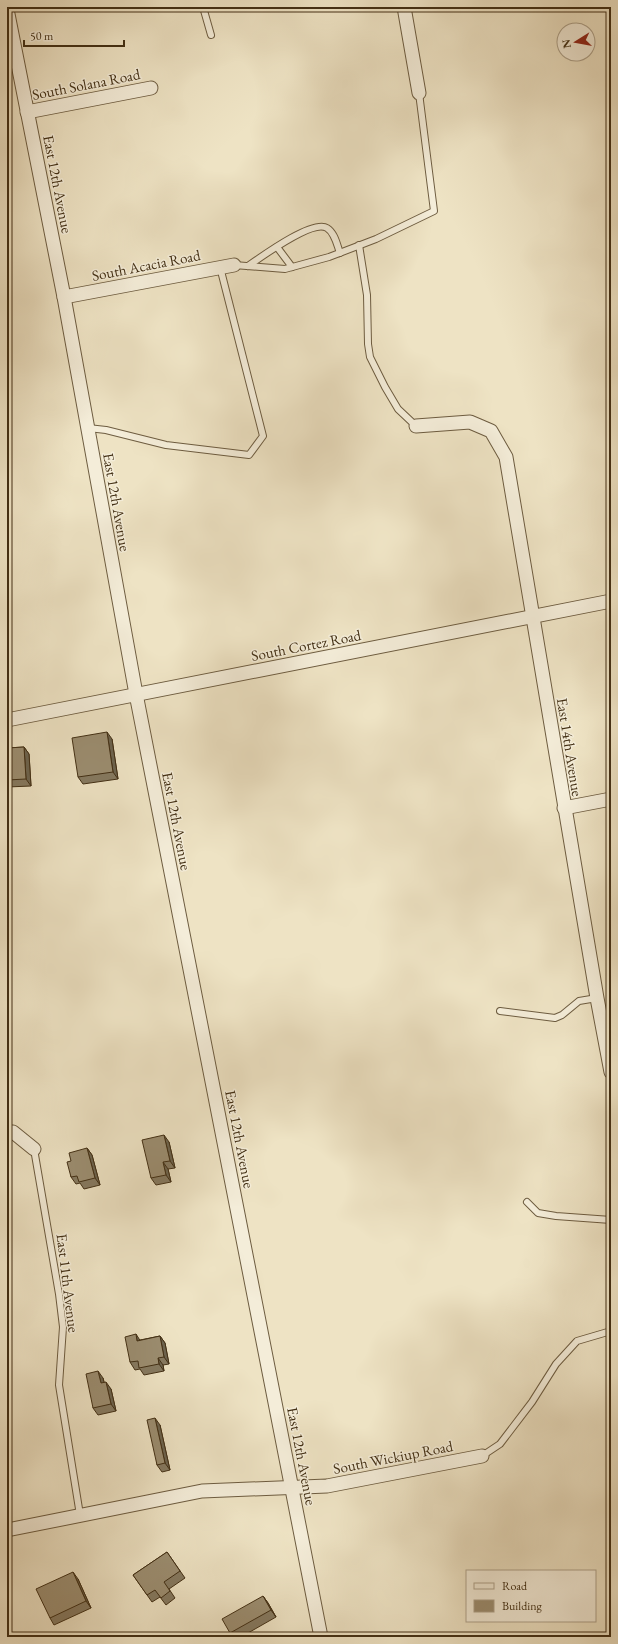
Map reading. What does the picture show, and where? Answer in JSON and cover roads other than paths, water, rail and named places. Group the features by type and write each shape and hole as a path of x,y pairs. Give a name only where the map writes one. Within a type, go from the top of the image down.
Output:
{"street":[{"path":"404,7 419,93"},
{"name":"East 12th Avenue","path":"7,9 64,297 136,694 321,1637"},
{"name":"South Solana Road","path":"27,112 151,88"},
{"name":"South Acacia Road","path":"64,297 234,265"},
{"name":"East 14th Avenue","path":"416,426 470,422 491,431 506,457 597,998 606,1019 611,1072"},
{"name":"South Cortez Road","path":"7,720 611,601"},
{"path":"564,808 611,799"},
{"path":"7,1133 13,1132 34,1149"},
{"name":"South Wickiup Road","path":"7,1530 202,1491 327,1486 482,1456"}],"lane":[{"path":"203,7 211,35"},
{"path":"234,265 285,269 340,253 376,239 434,211 419,93"},
{"path":"248,266 310,228 319,226 327,228 333,235 340,253"},
{"path":"359,245 367,295 368,344 370,356 385,387 398,409 416,426"},
{"path":"277,247 292,267"},
{"path":"88,428 106,430 166,445 248,455 263,436 220,267"},
{"path":"500,1011 555,1018 562,1015 579,1001 597,998"},
{"name":"East 11th Avenue","path":"34,1149 64,1327 60,1386 80,1515"},
{"path":"527,1202 538,1213 556,1216 611,1220"},
{"name":"South Wickiup Road","path":"482,1456 500,1444 532,1402 556,1364 577,1341 611,1331"}]}
